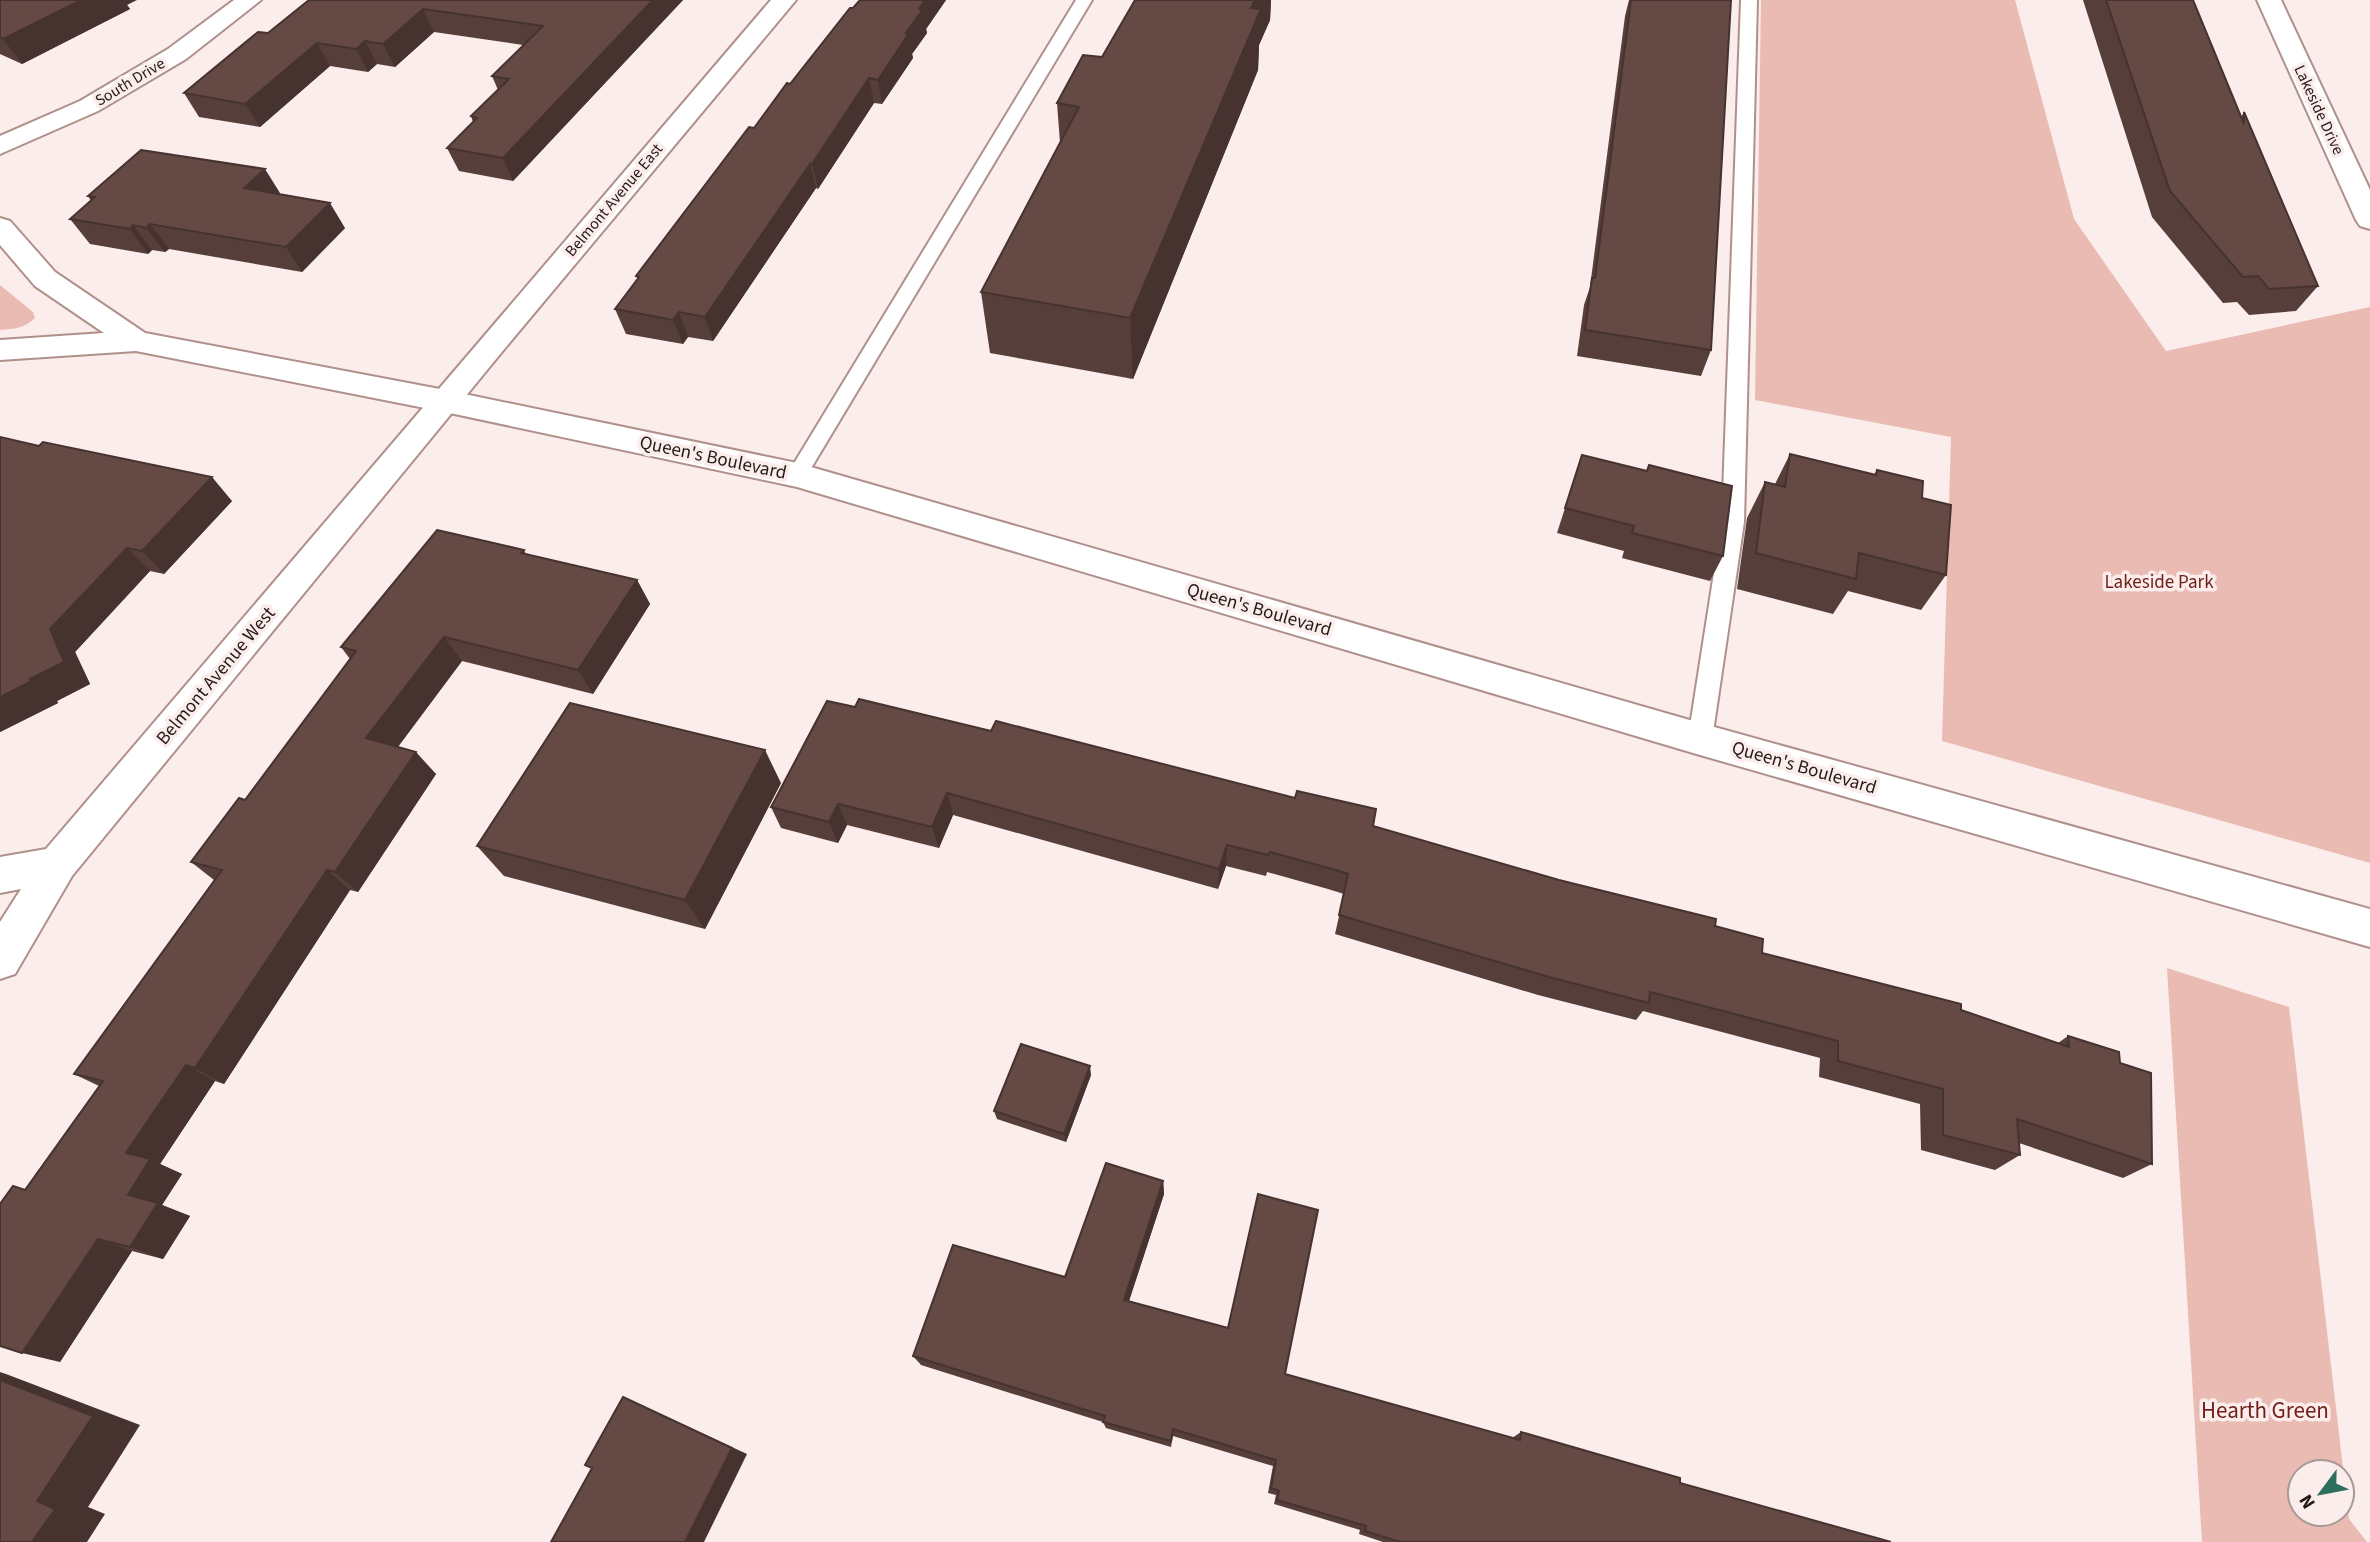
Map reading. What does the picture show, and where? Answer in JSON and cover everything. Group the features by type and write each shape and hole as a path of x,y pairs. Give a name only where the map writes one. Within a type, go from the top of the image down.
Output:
{"street":[{"name":"South Drive","path":"0,146 89,106 177,54 249,0"},
{"name":"Belmont Avenue East","path":"445,401 785,0"},
{"name":"Lakeside Drive","path":"2269,0 2370,220"},
{"name":"Queen's Boulevard","path":"0,227 46,279 136,341"},
{"name":"Queen's Boulevard","path":"0,350 136,341 445,401 797,475 1700,739 2370,928"},
{"name":"Belmont Avenue West","path":"0,960 58,864 445,401"},
{"path":"0,875 58,864"}],"lane":[{"path":"797,475 1084,0"},
{"path":"1700,739 1733,522 1749,0"}],"green space":[{"name":"Lakeside Park","path":"1761,0 2015,0 2074,219 2166,351 2370,307 2370,863 1942,741 1951,437 1755,400"},
{"path":"0,285 33,312 35,318 23,326 0,330"},
{"name":"Hearth Green","path":"2167,968 2289,1007 2342,1458 2286,1458 2286,1528 2356,1528 2367,1542 2202,1542"}],"building":[{"path":"0,0 81,0 3,39 0,37"},
{"path":"309,0 653,0 503,158 447,148 477,118 471,116 509,79 492,76 543,26 423,9 383,44 365,41 356,49 317,43 245,104 184,93 258,32 268,33"},
{"path":"860,0 925,0 919,9 923,9 906,33 909,33 878,80 869,78 705,317 679,312 673,320 615,309 639,277 636,276 749,127 754,128 787,83 790,84 850,8"},
{"path":"1135,0 1255,0 1251,8 1261,9 1130,318 981,292 1079,107 1057,103 1083,55 1102,57"},
{"path":"1631,0 1731,0 1711,350 1585,330 1592,278 1595,278"},
{"path":"2106,0 2193,0 2244,124 2244,112 2318,286 2269,289 2258,276 2243,277 2170,191"},
{"path":"141,150 265,169 244,188 330,203 286,247 150,224 146,228 133,225 130,229 70,219 95,197 88,196"},
{"path":"0,437 39,446 43,442 212,477 142,551 127,548 50,629 64,662 0,697"},
{"path":"1790,454 1876,475 1877,470 1923,481 1922,498 1951,505 1946,575 1859,553 1856,579 1756,553 1765,482 1785,487"},
{"path":"1582,455 1647,471 1649,465 1732,486 1723,556 1632,533 1634,526 1565,508"},
{"path":"437,530 637,580 578,670 444,637 366,738 416,752 335,872 327,870 195,1068 186,1065 126,1153 150,1159 128,1195 158,1203 130,1247 98,1239 22,1353 0,1346 0,1204 13,1186 25,1190 103,1081 74,1074 222,870 191,862 239,798 245,800 356,651 341,647"},
{"path":"859,699 991,731 996,721 1295,798 1297,791 1376,809 1373,826 1559,880 1716,919 1715,926 1763,939 1762,953 1961,1004 1961,1010 2069,1047 2068,1036 2119,1052 2120,1063 2151,1073 2152,1164 2017,1119 2020,1155 1943,1135 1943,1089 1838,1061 1838,1041 1650,992 1649,1003 1549,977 1339,915 1348,874 1270,852 1268,855 1227,845 1219,869 947,793 932,827 838,804 829,822 771,807 827,701 855,707"},
{"path":"570,703 765,750 685,900 477,846"},
{"path":"1021,1044 1090,1066 1064,1134 994,1111"},
{"path":"1106,1163 1163,1181 1124,1300 1228,1328 1258,1194 1318,1210 1285,1374 1520,1440 1521,1432 1680,1478 1680,1483 1891,1542 1400,1542 1365,1531 1366,1526 1277,1500 1279,1491 1271,1488 1276,1460 1173,1429 1171,1441 1103,1422 1105,1416 913,1356 953,1245 1065,1277"},
{"path":"0,1380 93,1416 37,1501 55,1509 32,1542 0,1542"},
{"path":"623,1397 732,1448 685,1542 551,1542 592,1468 585,1465"}]}
